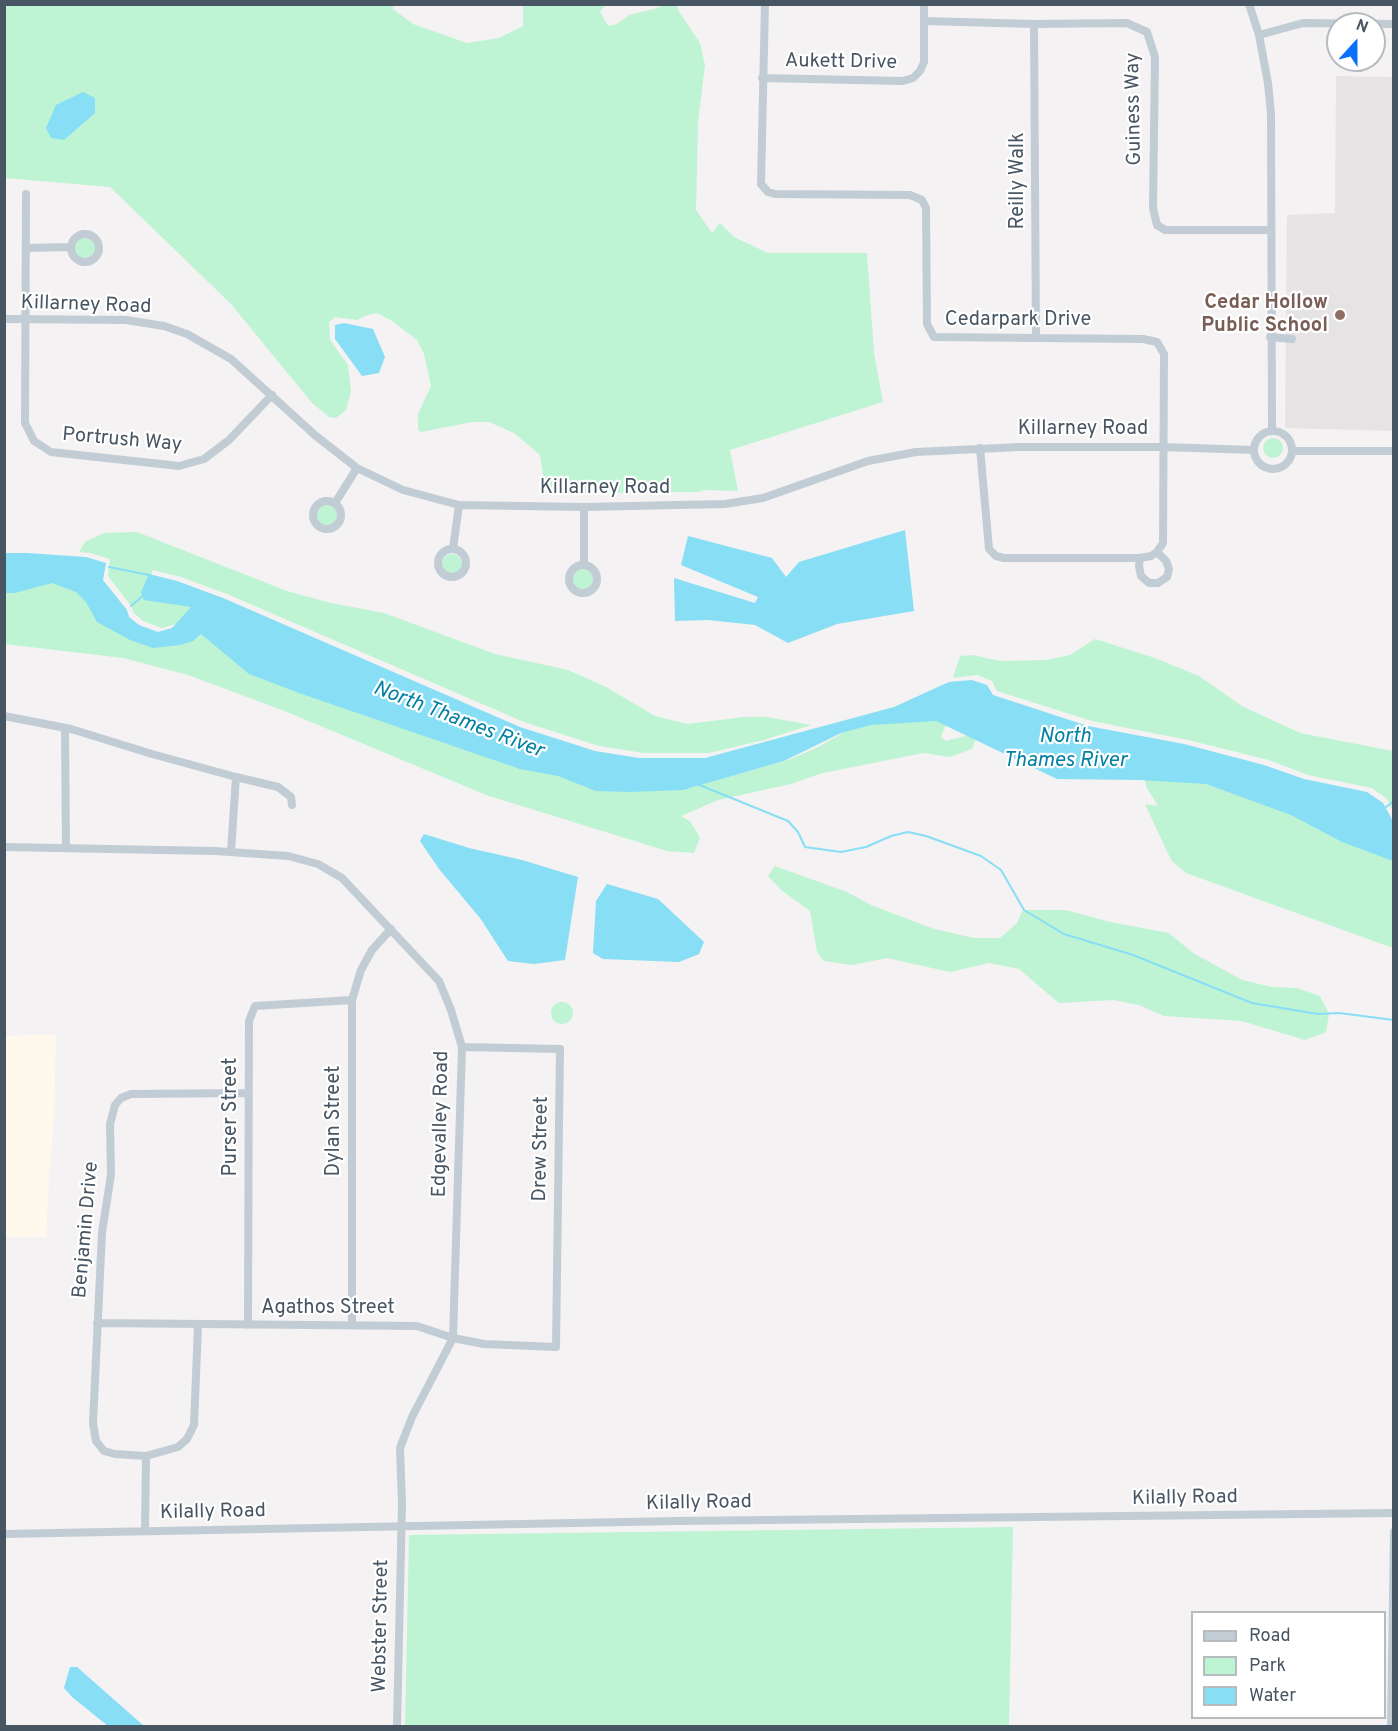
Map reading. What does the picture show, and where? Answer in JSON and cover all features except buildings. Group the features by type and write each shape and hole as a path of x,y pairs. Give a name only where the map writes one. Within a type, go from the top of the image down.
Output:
{"street":[{"name":"Cedarpark Drive","path":"765,4 761,184 768,192 775,194 910,195 922,200 926,208 927,324 934,337 1143,339 1157,342 1164,354 1162,447"},
{"name":"Aukett Drive","path":"762,78 903,81 913,78 920,71 924,62 924,4"},
{"path":"1249,4 1259,35 1271,114 1272,431"},
{"name":"Guiness Way","path":"924,21 1034,24 1127,23 1147,32 1155,57 1153,208 1157,225 1166,230 1270,230"},
{"path":"1259,35 1303,23 1394,24"},
{"name":"Reilly Walk","path":"1034,24 1036,338"},
{"name":"Portrush Way","path":"26,194 25,423 34,441 51,452 179,466 204,459 229,440 272,395"},
{"path":"26,248 70,248"},
{"name":"Killarney Road","path":"4,319 126,320 164,326 188,334 231,359 316,436 357,468 403,490 459,505 584,507 725,504 763,498 868,460 916,452 980,448 1162,447 1254,450"},
{"path":"1270,337 1292,339"},
{"path":"1272,431 1286,435 1292,444 1293,451 1289,461 1272,469 1261,465 1254,450 1260,436 1272,431"},
{"path":"980,448 989,549 996,556 1004,558 1140,558 1151,556 1163,543 1162,447"},
{"path":"1293,451 1394,451"},
{"path":"334,503 357,468"},
{"path":"453,549 459,505"},
{"path":"584,507 584,564"},
{"path":"1140,558 1141,576 1149,582 1158,583 1167,577 1169,568 1157,552"},
{"path":"4,716 65,728 278,787 291,797 291,806"},
{"path":"65,728 66,848"},
{"path":"231,852 236,777"},
{"name":"Edgevalley Road","path":"4,847 231,852 288,856 318,864 342,878 439,981 462,1047 453,1338 412,1417 400,1448 401,1526"},
{"name":"Dylan Street","path":"352,1324 351,1000 361,970 372,950 391,929"},
{"name":"Purser Street","path":"248,1325 249,1021 255,1006 351,1000"},
{"name":"Drew Street","path":"462,1047 560,1049 556,1347"},
{"name":"Benjamin Drive","path":"198,1325 194,1425 187,1439 178,1447 146,1456 104,1451 96,1441 93,1422 102,1232 111,1175 110,1124 115,1105 121,1098 131,1094 249,1093"},
{"name":"Agathos Street","path":"97,1323 417,1326 453,1338 484,1344 556,1347"},
{"path":"146,1456 146,1531"},
{"name":"Kilally Road","path":"4,1534 665,1521 1394,1513"},
{"name":"Webster Street","path":"397,1726 401,1526"},
{"path":"1391,1726 1394,1532"}],"shaded area":[{"name":"Cedar Hollow Public School","path":"1336,76 1393,77 1393,431 1285,428 1287,215 1335,213"},
{"path":"56,1034 54,1119 46,1237 5,1237 5,1036"}],"green space":[{"path":"4,5 393,5 393,9 413,24 467,43 499,38 523,26 523,5 605,5 600,12 608,26 617,24 629,15 664,5 677,5 700,43 705,65 698,122 696,210 712,233 720,223 734,237 768,253 867,253 874,353 883,402 730,450 738,491 550,493 544,482 540,455 514,433 489,422 472,422 421,432 418,430 418,414 431,386 424,354 417,340 377,313 357,320 335,317 329,322 330,340 348,365 351,391 346,410 336,418 329,417 312,403 231,304 110,187 5,178"},
{"path":"85,238 92,241 95,248 92,255 85,258 78,255 75,248 78,241"},
{"path":"1273,438 1280,441 1283,448 1280,455 1273,458 1266,455 1263,448 1266,441"},
{"path":"327,505 334,508 337,515 334,522 327,525 320,522 317,515 320,508"},
{"path":"137,532 287,591 331,603 384,613 495,654 568,670 606,687 655,716 687,724 744,717 767,717 811,725 764,740 709,753 644,753 599,746 524,722 227,594 181,577 153,570 151,576 195,603 176,624 162,628 143,621 134,613 108,576 110,559 79,552 85,542 104,533"},
{"path":"452,554 459,557 462,564 459,571 452,574 445,571 442,564 445,557"},
{"path":"583,569 590,572 593,579 590,586 583,589 576,586 573,579 576,572"},
{"path":"56,581 79,589 101,619 184,642 197,638 204,631 633,791 688,788 789,760 846,731 876,723 939,719 946,724 941,737 946,741 973,734 977,736 972,749 950,757 923,753 823,773 791,784 718,800 681,816 690,821 700,838 694,853 667,851 486,795 282,710 188,675 123,658 5,644 4,590"},
{"path":"1095,639 1155,658 1199,676 1242,706 1300,733 1393,751 1393,811 1387,799 1372,788 1308,775 1269,760 1188,740 1092,721 997,691 992,681 977,675 953,678 960,656 972,655 1000,661 1047,660 1070,655"},
{"path":"1144,778 1210,782 1230,788 1393,857 1393,948 1186,873 1171,860 1145,804 1158,806"},
{"path":"775,866 847,892 871,905 934,929 974,938 1000,938 1017,923 1023,910 1066,910 1110,922 1169,933 1193,953 1242,980 1272,987 1297,988 1320,996 1329,1014 1326,1032 1305,1040 1242,1021 1164,1016 1139,1005 1113,1000 1059,1003 1019,969 989,963 950,972 887,958 852,965 824,961 817,952 810,911 781,890 768,876"},
{"path":"562,1002 570,1005 573,1013 570,1021 562,1024 554,1021 551,1013 554,1005"},
{"path":"1013,1527 1009,1726 405,1726 409,1535"}],"water":[{"path":"83,92 95,98 95,113 64,140 51,138 46,128 56,105"},
{"path":"344,323 373,329 385,357 379,373 362,376 335,339 335,325"},
{"path":"905,530 914,611 837,624 788,643 755,625 708,620 675,621 674,578 755,603 758,597 681,565 688,536 772,558 786,577 799,562"},
{"name":"North Thames River","path":"5,553 86,557 106,563 103,580 127,610 129,617 139,625 158,632 172,628 191,607 144,600 141,592 149,574 177,581 223,598 520,727 595,751 639,758 705,758 894,707 949,682 972,680 987,685 993,695 1088,726 1184,744 1264,765 1304,779 1367,792 1383,803 1393,821 1393,861 1342,842 1291,815 1206,784 1057,779 936,721 871,725 841,733 784,761 683,790 596,791 558,776 520,769 249,674 201,634 193,641 180,645 153,648 130,640 97,622 86,602 76,592 52,583 15,593 5,593"},
{"path":"424,834 578,877 565,960 534,964 508,961 480,918 439,869 420,841"},
{"path":"607,884 658,899 704,942 699,954 679,962 603,959 593,953 596,901"},
{"path":"70,1667 77,1667 144,1726 108,1726 64,1688"}],"waterway":[{"name":"North Thames River","path":"109,567 149,575"},
{"path":"131,606 145,594"},
{"path":"697,784 788,821 798,832 805,847 841,852 866,847 891,836 908,832 926,836 981,856 1001,870 1024,910 1064,934 1133,955 1252,1003 1318,1014 1339,1013 1394,1020"},
{"path":"1386,807 1394,801"}],"place":[{"name":"Cedar Hollow Public School","path":"1340,315"}]}
